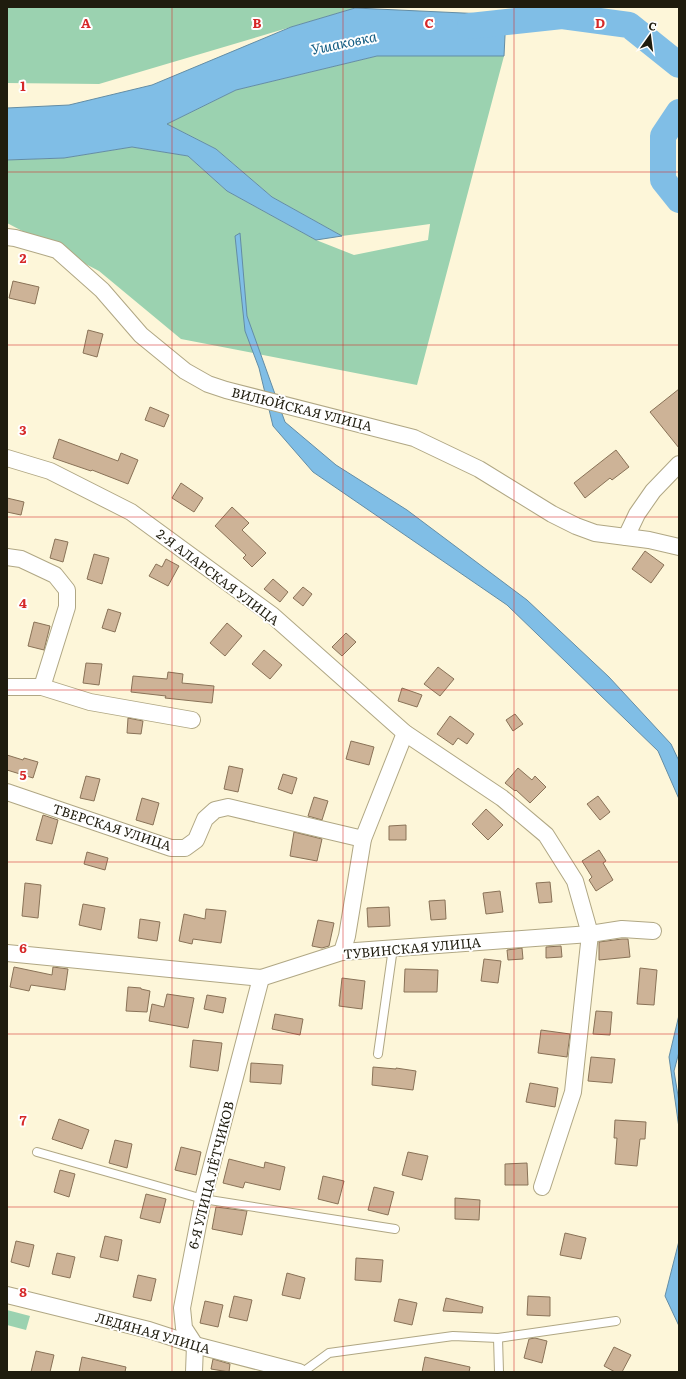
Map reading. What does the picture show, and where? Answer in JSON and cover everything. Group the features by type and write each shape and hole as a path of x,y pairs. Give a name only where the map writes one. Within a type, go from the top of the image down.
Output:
{"street":[{"name":"ВИЛЮЙСКАЯ УЛИЦА","path":"7,237 57,250 102,290 141,335 185,371 208,384 226,390 414,438 479,469 552,514 576,526 595,533 649,540 679,547"},
{"name":"2-Я АЛАРСКАЯ УЛИЦА","path":"7,458 50,471 131,512 272,615 405,733 502,798 546,835 576,881 590,934"},
{"path":"626,538 637,514 653,491 679,464"},
{"path":"7,557 21,559 55,575 67,590 67,607 42,687"},
{"path":"7,687 42,687 90,702 192,720"},
{"path":"342,952 347,936 363,839 405,733"},
{"name":"ТВЕРСКАЯ УЛИЦА","path":"7,792 171,848 185,848 196,840 204,819 215,810 228,807 363,839"},
{"name":"ТУВИНСКАЯ УЛИЦА","path":"7,953 261,978 342,952 590,934 622,929 653,930"},
{"path":"542,1187 573,1092 590,934"},
{"name":"6-Я УЛИЦА ЛЁТЧИКОВ","path":"195,1345 184,1328 182,1308 203,1199 261,978"},
{"name":"ЛЕДЯНАЯ УЛИЦА","path":"7,1295 149,1330 195,1345 299,1372"},
{"path":"194,1372 195,1345"}],"lane":[{"path":"378,1054 393,948"},
{"path":"37,1152 203,1199 395,1229"},
{"path":"304,1372 330,1354 453,1336 498,1338 616,1321"},
{"path":"498,1338 499,1372"}],"green space":[{"path":"7,7 355,8 99,84 7,83"},
{"path":"377,56 504,56 417,385 181,339 99,271 7,223 7,160 64,158 132,147 188,156 227,191 316,240 354,255 428,240 430,224 342,236 272,197 216,149 167,124 236,90"},
{"path":"7,1310 30,1316 26,1330 7,1325"}],"water":[{"path":"355,8 506,15 504,56 377,56 236,90 167,124 216,149 272,197 342,236 316,240 227,191 188,156 132,147 64,158 7,160 7,108 69,105 152,85 291,27"},
{"path":"240,233 247,316 285,422 336,465 407,510 527,600 609,677 671,744 679,761 679,799 658,751 507,605 313,472 273,426 259,368 245,331 235,236"},
{"path":"679,1015 679,1052 674,1071 679,1102 679,1128 669,1057"},
{"path":"679,1241 679,1326 665,1296"}],"building":[{"path":"13,281 39,287 35,304 9,298"},
{"path":"88,330 103,334 97,357 83,353"},
{"path":"679,389 679,448 650,412"},
{"path":"150,407 169,415 164,427 145,420"},
{"path":"59,439 118,461 121,453 138,460 128,484 92,470 91,471 53,458"},
{"path":"616,450 629,467 612,480 610,478 585,498 574,483"},
{"path":"181,483 203,498 194,512 172,498"},
{"path":"7,498 24,502 21,515 7,512"},
{"path":"232,507 249,523 242,530 266,553 252,567 243,558 246,555 215,526"},
{"path":"55,539 68,542 63,562 50,558"},
{"path":"645,551 664,565 651,583 632,569"},
{"path":"94,554 109,558 102,584 87,579"},
{"path":"166,559 179,566 168,586 149,576 156,564 162,567"},
{"path":"273,579 288,592 280,602 264,589"},
{"path":"303,587 312,594 303,606 293,598"},
{"path":"108,609 121,613 115,632 102,628"},
{"path":"34,622 50,626 44,650 28,646"},
{"path":"227,623 242,636 225,656 210,643"},
{"path":"346,633 356,642 342,656 332,647"},
{"path":"264,650 282,665 270,679 252,664"},
{"path":"86,663 102,664 99,685 83,683"},
{"path":"438,667 454,679 440,696 424,684"},
{"path":"168,672 183,674 182,683 214,686 212,703 165,698 166,696 131,692 133,676 167,679"},
{"path":"402,688 422,695 417,707 398,701"},
{"path":"515,714 523,724 513,731 506,720"},
{"path":"450,716 474,734 467,744 458,738 453,745 437,734"},
{"path":"128,718 143,721 141,734 127,733"},
{"path":"351,741 374,747 369,765 346,759"},
{"path":"7,755 23,760 24,758 38,762 33,778 7,770"},
{"path":"229,766 243,769 238,792 224,789"},
{"path":"518,768 532,780 535,776 546,787 530,803 516,790 515,791 505,783"},
{"path":"283,774 297,778 292,794 278,789"},
{"path":"86,776 100,779 94,801 80,798"},
{"path":"598,796 610,812 600,820 587,804"},
{"path":"314,797 328,801 322,820 308,816"},
{"path":"142,798 159,803 153,825 136,820"},
{"path":"486,809 503,825 488,840 472,824"},
{"path":"43,815 58,820 52,844 36,840"},
{"path":"406,825 406,840 389,840 389,826"},
{"path":"294,832 322,839 317,861 290,856"},
{"path":"599,850 606,861 603,863 613,880 596,891 589,880 592,877 582,861"},
{"path":"87,852 108,858 105,870 84,864"},
{"path":"550,882 552,902 539,903 536,883"},
{"path":"25,883 41,885 38,918 22,916"},
{"path":"500,891 503,912 486,914 483,893"},
{"path":"445,900 446,919 431,920 429,901"},
{"path":"83,904 105,908 101,930 79,925"},
{"path":"389,907 390,926 368,927 367,908"},
{"path":"206,909 226,911 221,943 193,939 192,944 179,941 184,914 205,919"},
{"path":"140,919 160,922 157,941 138,938"},
{"path":"318,920 334,923 329,946 322,948 312,946"},
{"path":"628,939 630,957 599,960 599,942"},
{"path":"561,946 562,957 546,958 546,947"},
{"path":"522,948 523,959 508,960 507,950"},
{"path":"484,959 501,961 498,983 481,981"},
{"path":"14,967 52,975 53,967 68,969 65,990 31,985 29,991 10,987"},
{"path":"640,968 657,970 654,1005 637,1004"},
{"path":"405,969 438,970 437,992 404,992"},
{"path":"342,978 365,981 362,1009 339,1006"},
{"path":"128,987 141,988 150,991 147,1012 126,1011"},
{"path":"167,994 194,998 188,1028 149,1021 152,1004 164,1007"},
{"path":"207,995 226,998 223,1013 204,1009"},
{"path":"596,1011 612,1012 610,1035 593,1034"},
{"path":"275,1014 303,1019 300,1035 272,1029"},
{"path":"541,1030 570,1034 567,1057 538,1053"},
{"path":"193,1040 222,1043 218,1071 190,1067"},
{"path":"591,1057 615,1059 612,1083 588,1081"},
{"path":"251,1063 283,1065 281,1084 250,1082"},
{"path":"373,1067 416,1071 413,1090 372,1085"},
{"path":"530,1083 558,1088 555,1107 526,1102"},
{"path":"59,1119 89,1130 82,1149 52,1139"},
{"path":"615,1120 646,1122 645,1139 640,1139 637,1166 615,1164 617,1138 614,1138"},
{"path":"115,1140 132,1144 127,1168 109,1163"},
{"path":"181,1147 201,1152 196,1175 175,1170"},
{"path":"408,1152 428,1156 422,1180 402,1175"},
{"path":"229,1159 264,1168 265,1162 285,1167 280,1190 245,1182 243,1188 223,1183"},
{"path":"527,1163 528,1185 505,1185 505,1164"},
{"path":"60,1170 75,1174 69,1197 54,1192"},
{"path":"323,1176 344,1181 338,1204 318,1199"},
{"path":"374,1187 394,1192 388,1215 368,1210"},
{"path":"146,1194 166,1199 160,1223 140,1218"},
{"path":"455,1198 480,1200 479,1220 455,1219"},
{"path":"216,1207 247,1211 242,1235 212,1229"},
{"path":"565,1233 586,1238 581,1259 560,1255"},
{"path":"105,1236 122,1240 118,1261 100,1257"},
{"path":"16,1241 34,1245 29,1267 11,1262"},
{"path":"57,1253 75,1257 70,1278 52,1274"},
{"path":"356,1258 383,1260 381,1282 355,1280"},
{"path":"287,1273 305,1278 300,1299 282,1295"},
{"path":"138,1275 156,1279 151,1301 133,1297"},
{"path":"234,1296 252,1300 247,1321 229,1317"},
{"path":"528,1296 550,1297 550,1316 527,1315"},
{"path":"446,1298 483,1307 482,1313 443,1311"},
{"path":"399,1299 417,1303 412,1325 394,1321"},
{"path":"205,1301 223,1305 218,1327 200,1323"},
{"path":"535,1338 547,1341 542,1363 524,1358 529,1339"},
{"path":"614,1347 631,1355 622,1372 615,1372 604,1366"},
{"path":"36,1351 54,1355 50,1372 31,1372"},
{"path":"82,1357 126,1367 125,1372 79,1372"},
{"path":"425,1357 470,1367 469,1372 422,1372"},
{"path":"213,1359 230,1364 229,1372 211,1369"}],"waterway":[{"name":"Ушаковка","path":"470,26 562,16 629,25 679,65"},
{"name":"Ушаковка","path":"679,112 663,136 663,180 679,200"}]}
